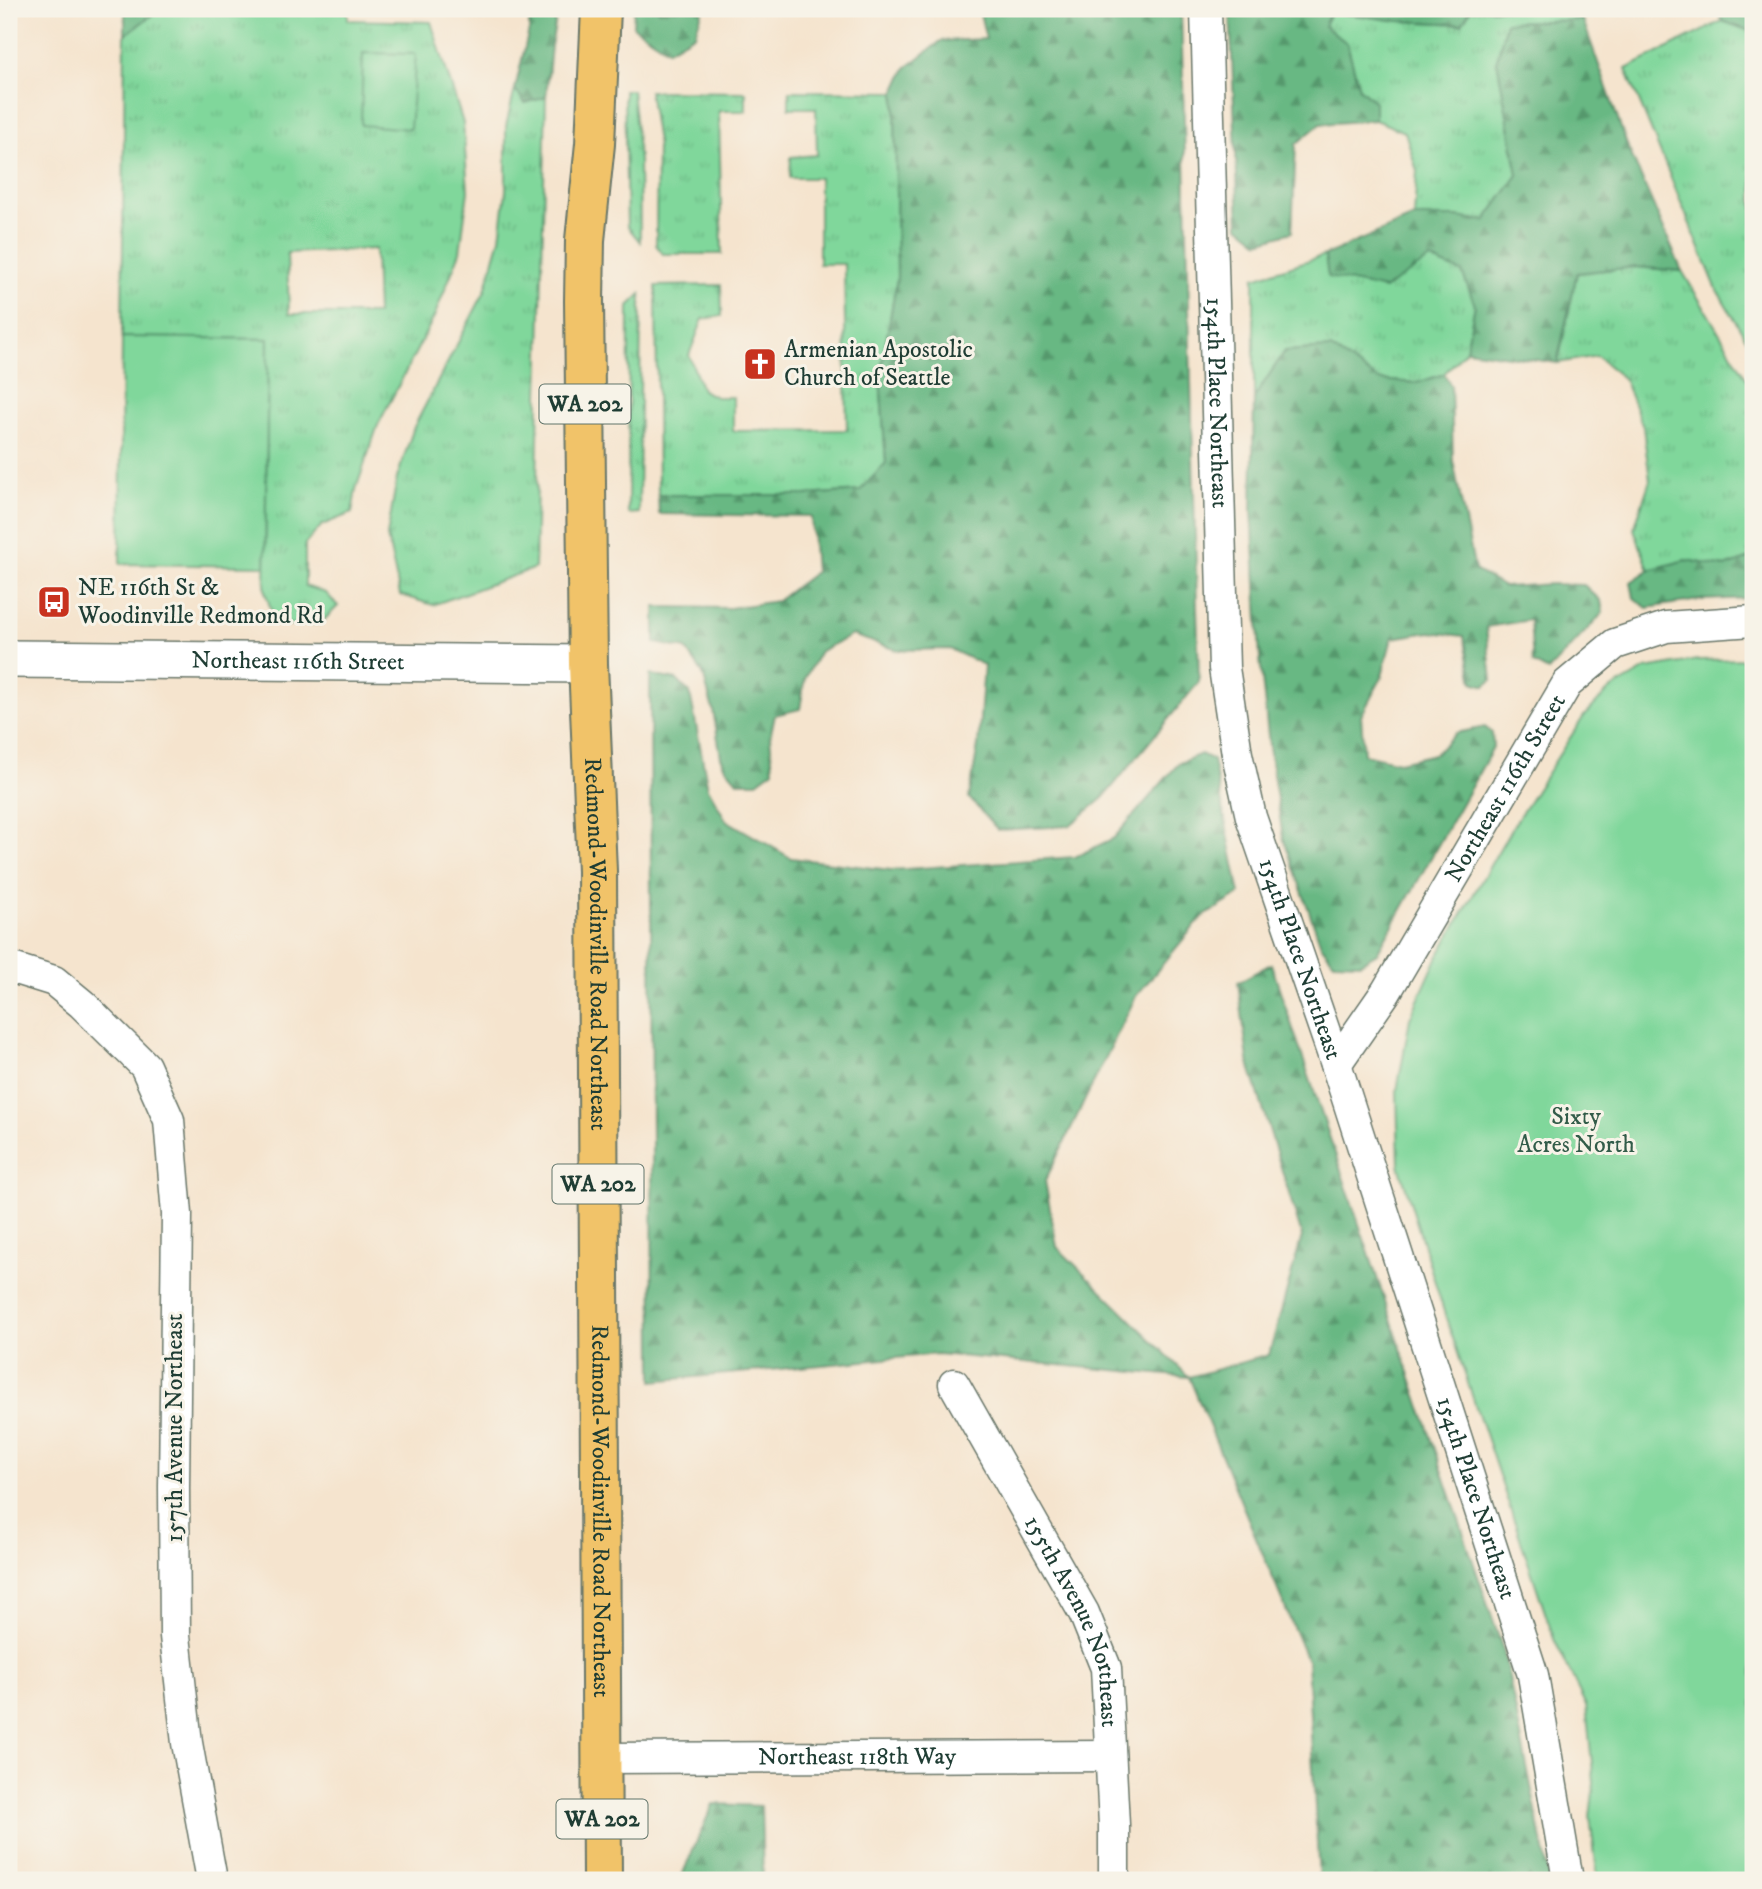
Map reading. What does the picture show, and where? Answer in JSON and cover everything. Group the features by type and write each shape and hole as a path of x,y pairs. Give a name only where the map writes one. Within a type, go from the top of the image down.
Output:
{"main road":[{"name":"Redmond-Woodinville Road Northeast","path":"601,9 595,144 585,253 587,664 597,871 602,1880"}],"street":[{"name":"154th Place Northeast","path":"1206,9 1224,668 1237,754 1251,817 1336,1064 1533,1675 1568,1880"},
{"name":"Northeast 116th Street","path":"1336,1064 1386,992 1567,684 1615,644 1666,627 1753,621"},
{"name":"Northeast 116th Street","path":"9,659 587,664"},
{"name":"157th Avenue Northeast","path":"9,967 54,981 82,1004 145,1066 169,1120 177,1214 175,1636 187,1743 212,1880"},
{"name":"155th Avenue Northeast","path":"954,1384 1084,1613 1106,1668 1114,1880"},
{"name":"Northeast 118th Way","path":"601,1758 1110,1756"}],"green space":[{"path":"125,9 160,9 125,35"},
{"path":"160,9 348,9 348,20 431,22 463,123 468,191 460,252 434,317 378,425 356,489 352,513 322,525 305,544 305,586 326,593 338,606 320,624 276,625 265,591 268,339 122,337 125,35","holes":["375,249 377,314 289,314 287,253"]},
{"path":"529,9 558,9 546,97 525,103 515,89 529,30"},
{"path":"634,9 703,9 695,34 668,50 633,26"},
{"path":"979,9 1181,9 1199,682 1103,798 1069,826 998,830 969,798 978,746 984,665 950,649 897,650 852,635 820,651 805,678 800,709 775,715 770,737 773,770 757,782 738,782 722,763 713,710 703,674 686,649 655,643 655,607 730,608 777,601 815,572 811,516 659,514 658,495 805,495 860,491 886,463 880,377 897,278 895,92 906,68 941,41 986,39"},
{"path":"1230,9 1471,9 1462,24 1399,21 1330,12 1324,26 1347,43 1359,88 1375,102 1375,120 1320,124 1296,144 1292,232 1259,242 1239,226"},
{"path":"1471,9 1573,9 1583,20 1506,22 1497,60 1518,175 1485,221 1456,217 1414,217 1417,171 1405,132 1375,120 1375,102 1359,88 1347,43 1323,25 1331,12 1399,21 1462,24"},
{"path":"1716,9 1753,9 1753,32 1722,21"},
{"path":"1583,20 1627,145 1682,271 1635,267 1577,273 1557,363 1466,350 1475,305 1462,272 1430,259 1384,289 1328,277 1325,255 1414,217 1456,217 1485,221 1518,175 1497,60 1506,22"},
{"path":"1722,21 1753,32 1753,350 1717,290 1626,69"},
{"path":"363,53 416,54 410,129 361,125"},
{"path":"515,89 525,103 546,97 535,568 433,605 400,595 387,536 397,478 414,427 485,291 500,238 506,191 506,126"},
{"path":"624,90 632,90 639,161 640,242 627,226"},
{"path":"649,91 746,92 746,111 719,111 722,254 663,254 656,245 657,142"},
{"path":"789,91 895,92 897,278 880,377 886,463 860,491 805,495 658,495 656,286 721,285 722,316 703,319 689,355 702,390 716,397 733,397 733,431 847,430 844,264 819,264 819,178 790,178 791,157 817,155 816,108 789,108"},
{"path":"1325,255 1329,277 1430,259 1462,272 1475,305 1466,350 1444,374 1417,383 1378,380 1331,348 1285,351 1254,398 1254,278"},
{"path":"1635,267 1682,271 1753,389 1753,559 1725,567 1686,560 1649,570 1634,529 1650,480 1643,427 1624,379 1597,356 1558,363 1577,273"},
{"path":"641,294 639,513 628,514 629,306"},
{"path":"122,337 268,339 265,566 120,564"},
{"path":"1331,348 1379,380 1417,383 1444,374 1451,386 1453,461 1475,570 1504,587 1584,585 1601,601 1603,613 1548,671 1533,663 1530,620 1486,627 1492,680 1485,686 1473,682 1464,636 1430,632 1392,638 1381,679 1361,716 1364,754 1399,762 1435,754 1456,733 1485,727 1492,733 1493,748 1377,953 1360,963 1334,962 1321,945 1283,837 1270,755 1260,659 1252,510 1254,398 1285,351"},
{"path":"1753,559 1753,598 1699,600 1647,608 1634,598 1631,582 1649,570 1686,560 1725,567"},
{"name":"Sixty Acres North","path":"1753,659 1753,1880 1598,1880 1590,1817 1594,1783 1586,1706 1554,1639 1445,1315 1399,1165 1397,1091 1410,1018 1437,958 1510,831 1584,716 1608,691 1646,669 1698,660"},
{"path":"650,675 677,680 690,693 708,788 726,820 791,858 891,870 1075,857 1114,838 1179,763 1201,754 1213,760 1240,894 1201,918 1136,996 1045,1181 1057,1247 1189,1377 937,1354 653,1381"},
{"path":"1271,964 1504,1653 1550,1880 1319,1880 1307,1660 1189,1377 1269,1355 1302,1236 1248,1060 1238,982"},
{"path":"713,1804 761,1806 763,1880 680,1880"}],"place":[{"name":"Armenian Apostolic Church of Seattle","path":"760,364"},
{"name":"NE 116th St & Woodinville Redmond Rd","path":"54,602"}]}
